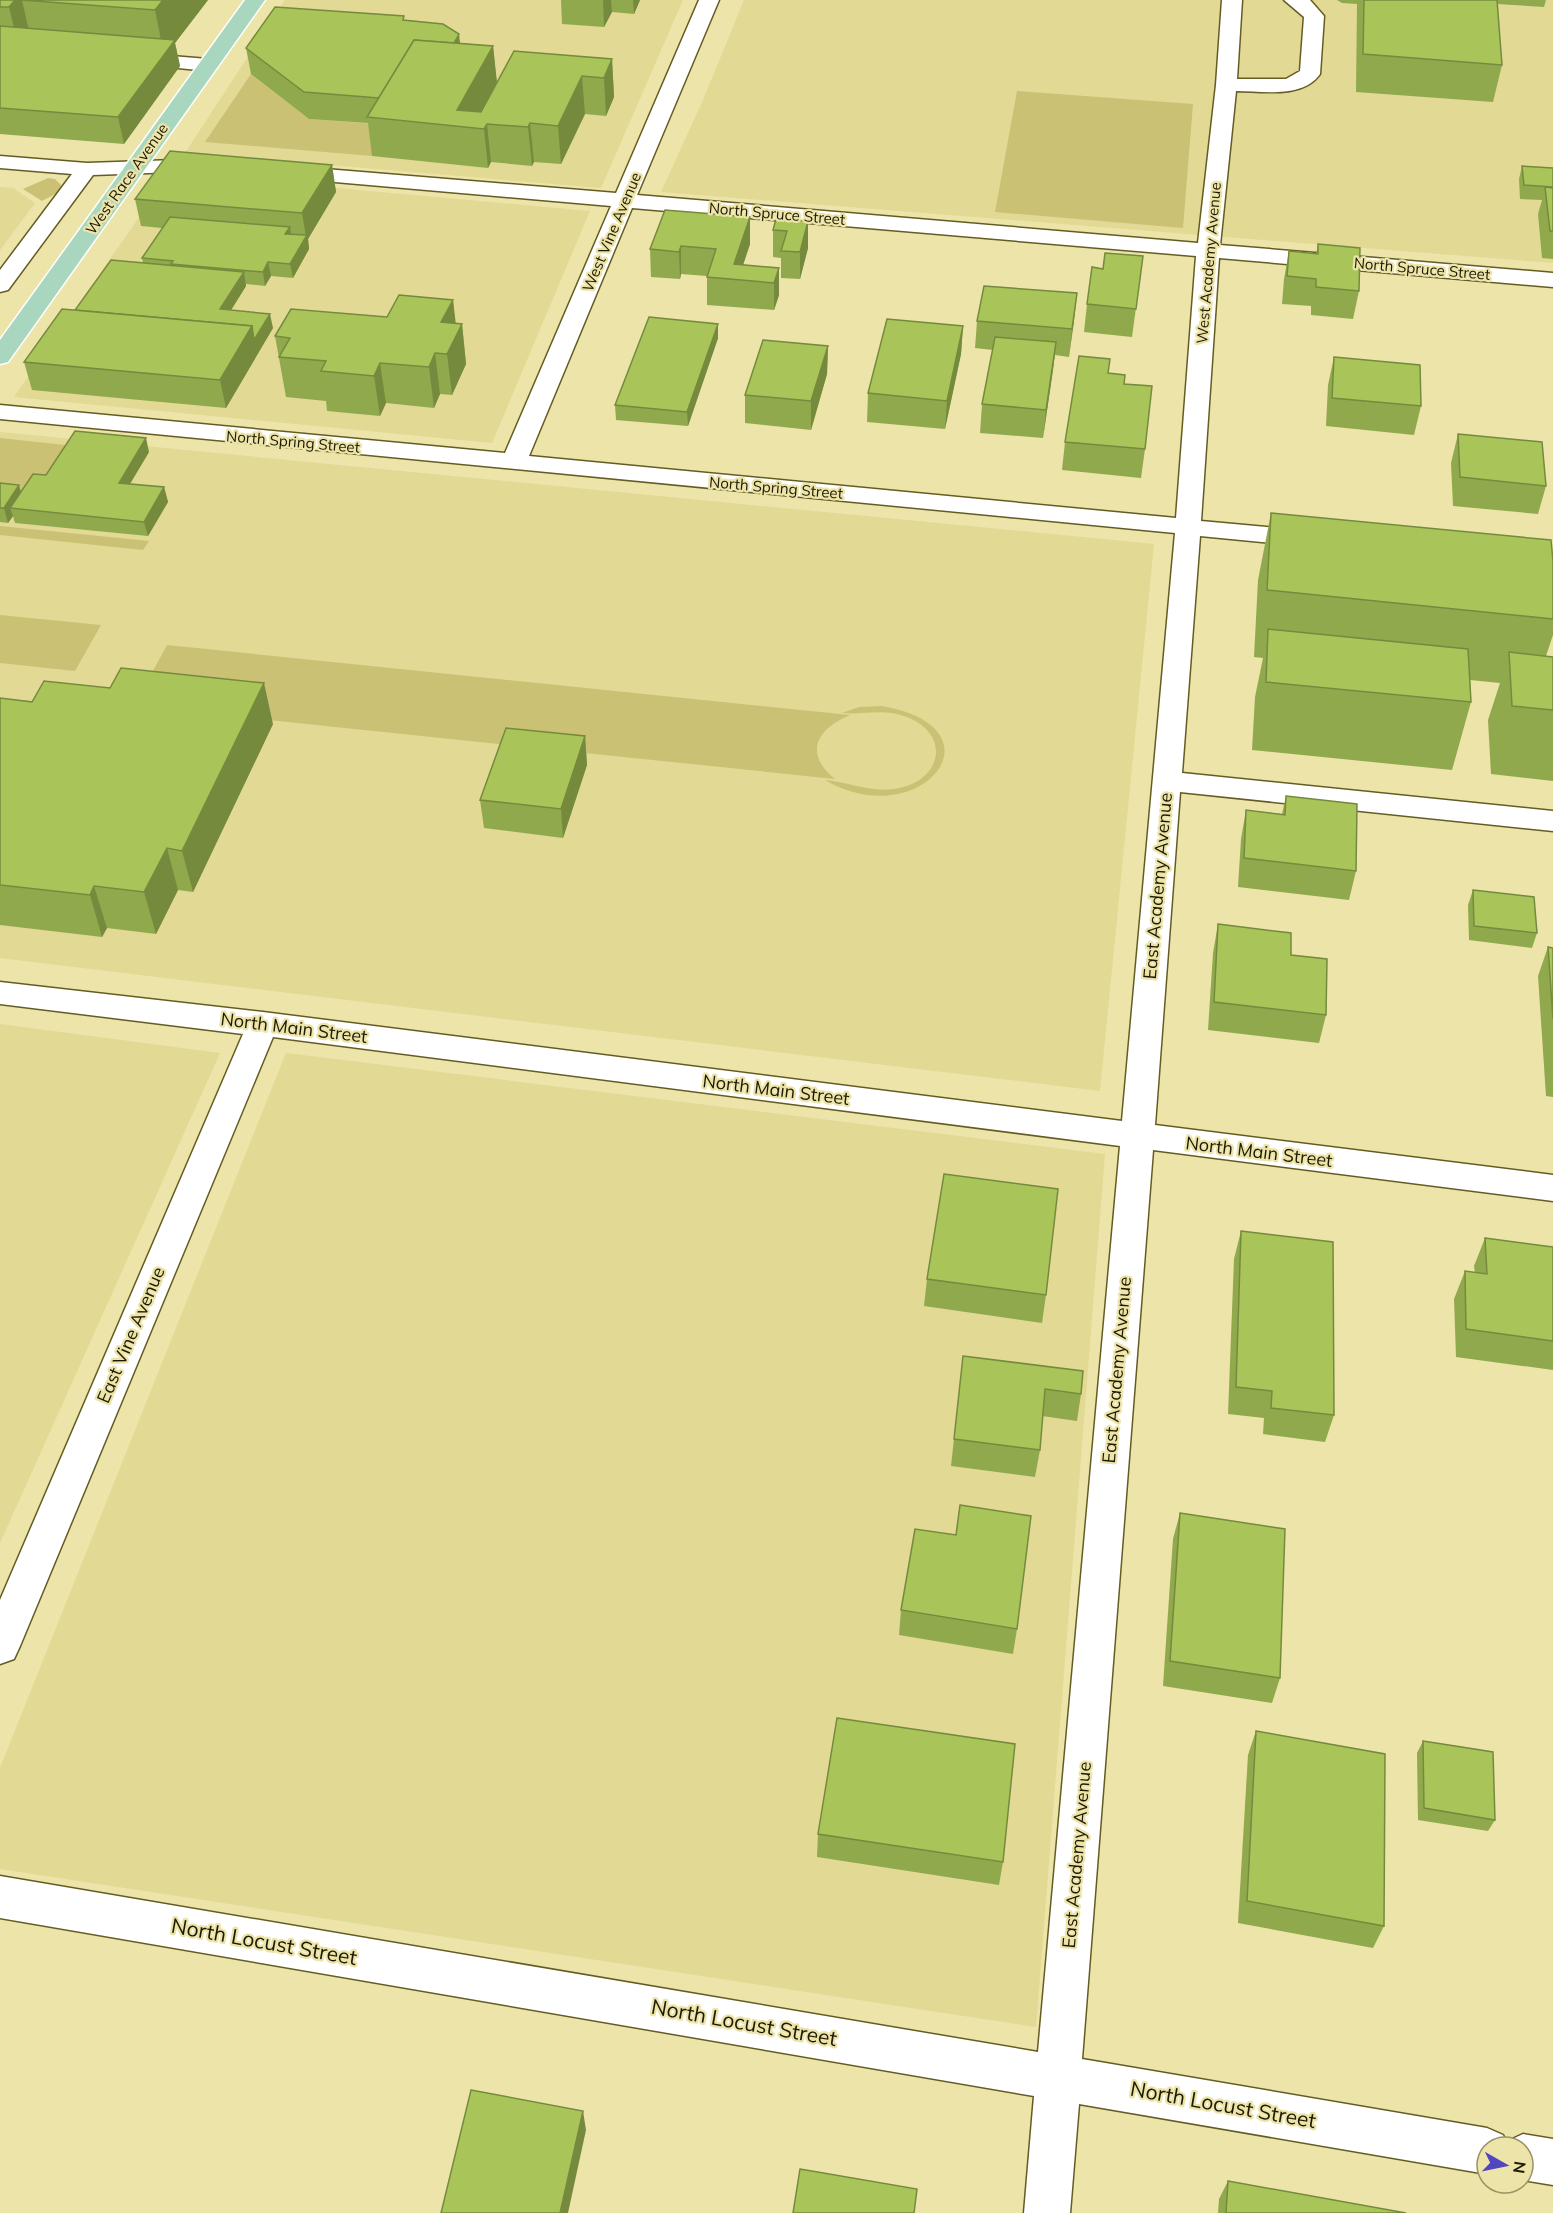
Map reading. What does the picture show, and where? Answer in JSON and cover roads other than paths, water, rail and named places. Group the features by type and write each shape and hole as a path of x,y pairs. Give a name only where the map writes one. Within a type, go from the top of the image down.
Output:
{"main road":[{"name":"West Race Avenue","path":"0,357 255,0"}],"street":[{"name":"West Vine Avenue","path":"513,463 626,201 709,0"},
{"name":"West Academy Avenue","path":"1188,528 1208,251 1234,2 1232,0"},
{"path":"1226,85 1290,85 1310,74 1314,16 1303,4 1294,0"},
{"path":"118,58 208,65"},
{"path":"0,162 87,169 198,164 221,166"},
{"path":"0,285 87,169"},
{"name":"North Spruce Street","path":"269,170 1553,279"},
{"name":"North Spring Street","path":"0,412 1341,542"},
{"name":"East Academy Avenue","path":"1047,2213 1188,528"},
{"path":"1166,781 1553,821"},
{"name":"North Main Street","path":"0,993 263,1024 1137,1137 1553,1188"},
{"name":"East Vine Avenue","path":"0,1646 263,1024"},
{"name":"North Locust Street","path":"0,1897 1475,2149"},
{"path":"1535,2159 1553,2162"}]}
